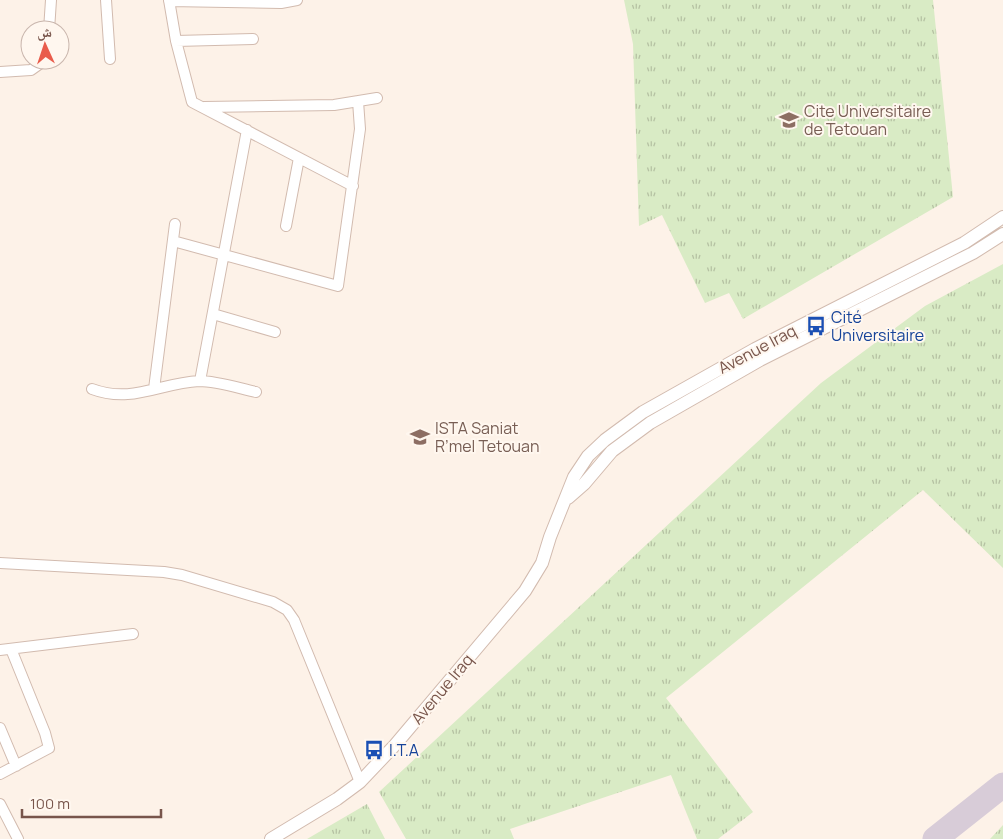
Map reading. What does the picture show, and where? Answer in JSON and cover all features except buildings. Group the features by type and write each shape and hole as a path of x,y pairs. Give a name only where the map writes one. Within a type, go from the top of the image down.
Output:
{"street":[{"path":"50,20 51,0"},
{"path":"106,0 110,59"},
{"path":"297,0 281,3 169,0 176,41 190,98 192,102 353,186"},
{"path":"176,41 253,38"},
{"path":"0,72 31,70"},
{"path":"203,107 334,105 378,98"},
{"path":"173,241 338,286 360,129 358,101"},
{"path":"200,381 247,130"},
{"path":"286,226 299,158"},
{"name":"Avenue Iraq","path":"271,839 337,799 360,782 395,745 525,591 542,563 550,537 574,477 592,452 643,412 755,349 964,243 1003,217"},
{"path":"154,389 175,224"},
{"name":"Avenue Iraq","path":"566,500 584,484 612,451 650,423 760,360 972,253 1003,234"},
{"path":"213,314 275,332"},
{"path":"92,389 105,394 122,396 200,381 256,392"},
{"path":"0,563 164,572 223,586 273,602 287,610 294,620 360,782"},
{"path":"0,650 133,634"},
{"path":"0,774 49,748 45,733 11,649"},
{"path":"0,728 16,766"},
{"path":"0,804 18,839"}],"green space":[{"name":"Cite Universitaire de Tetouan","path":"624,0 933,0 953,197 743,319 729,293 705,303 662,215 639,226 633,44"},
{"path":"1003,264 1003,568 923,490 666,698 753,812 718,839 697,839 671,775 510,829 514,839 406,839 379,792 821,383 925,306"},
{"path":"367,804 385,839 307,839"},
{"path":"1003,825 1003,839 990,839"}],"taxiway":[{"path":"935,839 1003,785"}],"place":[{"name":"Cite Universitaire de Tetouan","path":"789,120"},
{"name":"Cité Universitaire","path":"816,326"},
{"name":"ISTA Saniat R’mel Tetouan","path":"420,437"},
{"name":"I.T.A","path":"374,750"}]}
